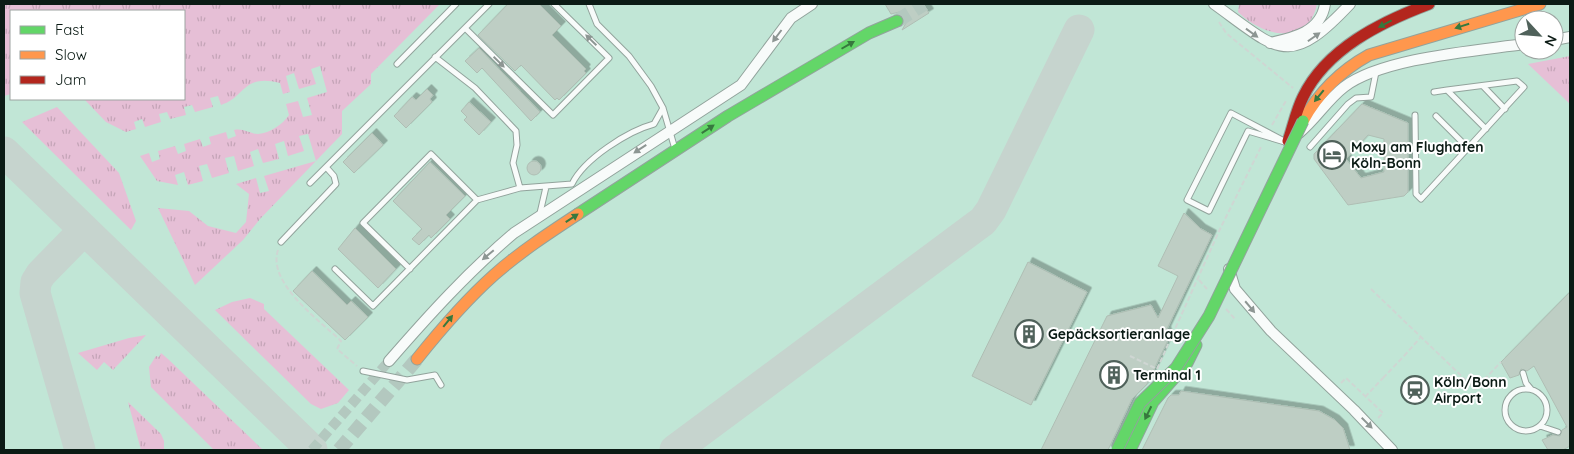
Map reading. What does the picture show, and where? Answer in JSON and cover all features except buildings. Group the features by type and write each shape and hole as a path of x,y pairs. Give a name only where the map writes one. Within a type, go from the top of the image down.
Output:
{"street":[{"path":"389,361 481,261 540,214 741,85 791,18 812,4"},
{"path":"1214,4 1269,43 1286,48 1304,44 1329,26 1350,4"},
{"path":"1230,4 1236,21"},
{"path":"1269,43 1304,33 1319,19 1325,4"},
{"path":"1130,450 1154,402 1187,363 1228,264 1288,143 1305,92 1317,75 1345,48 1378,28 1429,4"},
{"path":"1508,12 1522,4"},
{"path":"1117,450 1140,403 1176,368 1209,316 1303,121 1324,90 1343,70 1376,52 1540,4"},
{"path":"417,359 455,313 494,274 540,239 675,150 818,62 870,33 897,21"},
{"path":"1288,143 1314,121 1343,87 1362,76 1408,62 1514,46"},
{"path":"1228,264 1235,289 1271,331 1354,410 1392,450"}],"lane":[{"path":"397,64 456,4"},
{"path":"310,183 490,4"},
{"path":"464,28 553,115 609,58 554,4"},
{"path":"590,4 597,24 629,56 663,108 668,131 675,150"},
{"path":"435,58 475,88 516,131 517,144 512,163 520,188"},
{"path":"1310,147 1348,104 1356,98 1371,97 1376,72"},
{"path":"1415,115 1416,194 1421,198 1524,87 1517,81 1434,92"},
{"path":"1483,86 1504,109"},
{"path":"1446,90 1486,128"},
{"path":"334,269 373,306 477,200 520,188 572,184 578,172 592,159 640,128 654,124 663,108"},
{"path":"1230,113 1288,143 1248,131 1209,211 1187,200 1230,113"},
{"path":"1436,116 1468,148"},
{"path":"410,269 363,223 431,154 477,200"},
{"path":"281,242 336,184 334,176 326,167"},
{"path":"540,214 544,206 546,187"},
{"path":"363,371 408,380 435,375 441,385"},
{"path":"1523,373 1530,389"},
{"path":"1523,389 1530,389 1542,395 1548,407 1547,414 1540,426 1527,431 1520,430 1509,422 1505,408 1511,395 1523,389"},
{"path":"1540,426 1558,432"}],"path":[{"path":"1218,20 1226,33 1294,89"},
{"path":"281,242 275,263 282,284 341,341 337,349 363,371"},
{"path":"1130,356 1157,369 1199,280"},
{"path":"1370,289 1475,388 1501,362"},
{"path":"1365,397 1420,338"},
{"path":"1346,378 1382,413"}],"shaded area":[{"path":"4,4 1570,4 1570,450 4,450"}],"green space":[{"path":"4,4 440,4 371,74 371,84 342,111 342,134 316,161 308,134 299,136 304,151 288,156 284,141 275,144 279,159 263,163 258,149 250,152 254,166 238,171 234,156 225,158 229,173 212,178 207,164 199,166 203,181 188,185 184,172 175,175 178,185 157,181 140,156 149,153 152,162 160,159 158,151 175,146 178,154 186,151 184,144 200,139 203,147 211,144 209,137 226,132 228,139 236,136 234,130 258,134 267,132 280,125 289,115 286,104 298,101 303,117 312,115 307,98 327,92 320,66 311,69 316,84 299,89 294,73 286,76 290,92 283,94 280,83 259,81 251,84 229,102 221,105 218,96 210,98 213,107 195,112 192,105 184,107 186,115 170,119 167,112 159,114 161,122 145,127 142,119 134,122 136,129 126,132 106,122 85,100 185,100 185,10 10,10 10,94 4,96"},
{"path":"1239,4 1317,4 1312,18 1304,27 1294,32 1283,34 1271,32 1248,20 1238,12"},
{"path":"1570,56 1570,104 1528,64 1549,60 1564,60 1564,57"},
{"path":"57,107 119,173 136,221 131,230 22,122"},
{"path":"316,161 260,219 243,240 195,285 158,208 189,211 208,226 236,233 246,222 249,194 236,184 256,178 260,193 269,191 264,176"},
{"path":"250,298 264,304 264,309 349,390 338,403 321,409 311,404 215,310 232,302"},
{"path":"146,335 113,370 104,362 97,370 78,353 129,338"},
{"path":"161,353 263,450 214,450 151,387 149,367 156,356 159,357"},
{"path":"128,402 161,434 164,441 164,450 141,450"}],"taxiway":[{"path":"675,450 983,221 991,210 1079,30"},
{"path":"4,152 312,450"},
{"path":"80,450 35,293 36,282 41,274 84,230"}],"tunnel":[{"path":"897,21 924,4"},
{"path":"339,450 417,359"},
{"path":"312,450 389,361"}],"traffic: fast":[{"path":"578,214 728,116 869,33 897,21"},
{"path":"1117,450 1140,403 1176,368 1209,316 1303,121"},
{"path":"1130,450 1153,402 1187,363 1196,345"}],"traffic: slow":[{"path":"1303,121 1309,110 1331,83 1358,61 1369,55 1540,4"},
{"path":"417,359 454,315 494,275 524,251 578,214"}],"traffic: jam":[{"path":"1288,141 1303,97 1313,80 1340,51 1392,19 1429,4"}],"place":[{"name":"Moxy am Flughafen Köln-Bonn","path":"1332,155"},
{"name":"Gepäcksortieranlage","path":"1029,334"},
{"name":"Terminal 1","path":"1114,375"},
{"name":"Köln/Bonn Airport","path":"1415,390"}]}
